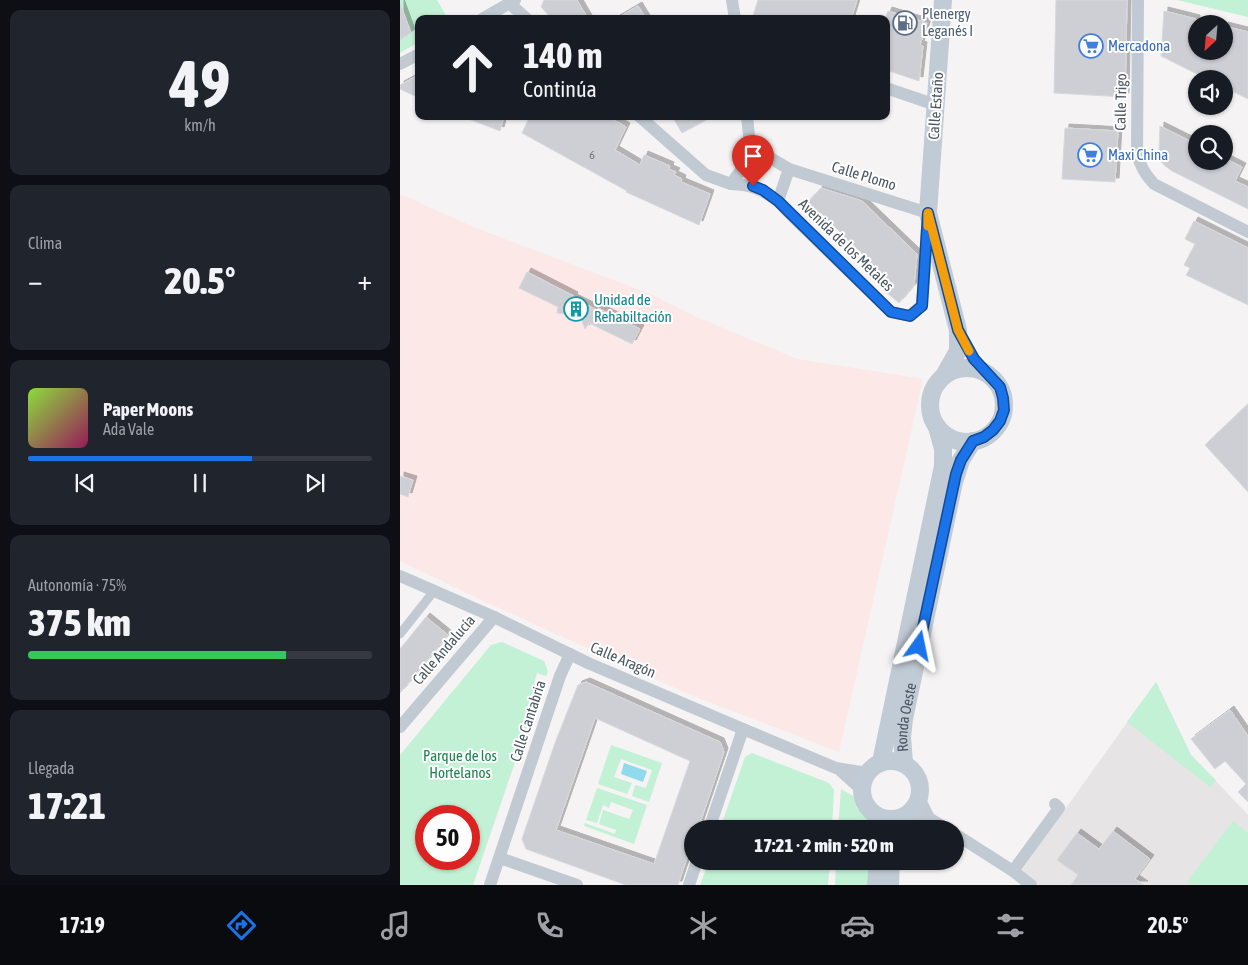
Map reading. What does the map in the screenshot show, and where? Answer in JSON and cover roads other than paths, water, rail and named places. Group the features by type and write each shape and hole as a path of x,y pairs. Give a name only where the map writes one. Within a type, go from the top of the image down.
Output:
{"main road":[{"name":"Calle Estaño","path":"943,0 928,213 958,330 958,352 946,374"},
{"name":"Calle Estaño","path":"958,330 974,359 992,378"},
{"path":"970,367 982,371 992,378 1000,387 1003,398 1002,415 993,430 984,437 963,442 944,434 937,427 931,416 929,405 931,393 937,382 957,368 970,367"},
{"name":"Ronda Oeste","path":"881,762 943,466 943,449 937,427"},
{"name":"Ronda Oeste","path":"904,763 902,737 904,718 956,474 961,460 973,441"},
{"path":"875,820 863,798 864,782 873,766 881,762 896,761 904,763 912,769 918,778 920,788 905,814 882,820"},
{"path":"876,885 877,870"},
{"path":"890,885 891,870"}],"street":[{"path":"732,0 734,15"},
{"name":"Calle Trigo","path":"1138,0 1136,153 1141,168 1154,184 1248,232"},
{"path":"489,15 512,2 523,15"},
{"path":"400,64 415,56"},
{"path":"890,89 936,105"},
{"path":"644,120 706,175 731,184 753,186 763,190 778,201"},
{"path":"731,184 741,170 750,146 747,120"},
{"path":"750,146 789,170"},
{"name":"Calle Plomo","path":"789,170 928,213"},
{"name":"Avenida de los Metales","path":"789,170 778,201 891,312 910,316"},
{"name":"Calle Estaño","path":"910,316 922,306 928,213"},
{"name":"Calle Aragón","path":"400,576 494,617 570,654 836,768 864,782"},
{"path":"400,634 434,591"},
{"name":"Calle Andalucía","path":"400,727 494,617"},
{"name":"Calle Cantabria","path":"490,885 560,676 570,654"},
{"path":"712,820 743,729"},
{"path":"1013,872 1059,808 1055,804"},
{"path":"905,814 932,820"},
{"path":"964,840 1031,885"},
{"path":"500,858 577,885"},
{"path":"689,885 695,870"}],"water":[{"path":"624,763 647,771 643,782 621,774"}],"place":[{"name":"Plenergy Leganés I","path":"905,23"},
{"name":"Mercadona","path":"1091,46"},
{"name":"Maxi China","path":"1090,155"},
{"name":"Unidad de Rehabiltación","path":"576,309"}],"park label":[{"name":"Parque de los Hortelanos","path":"460,764"}]}
